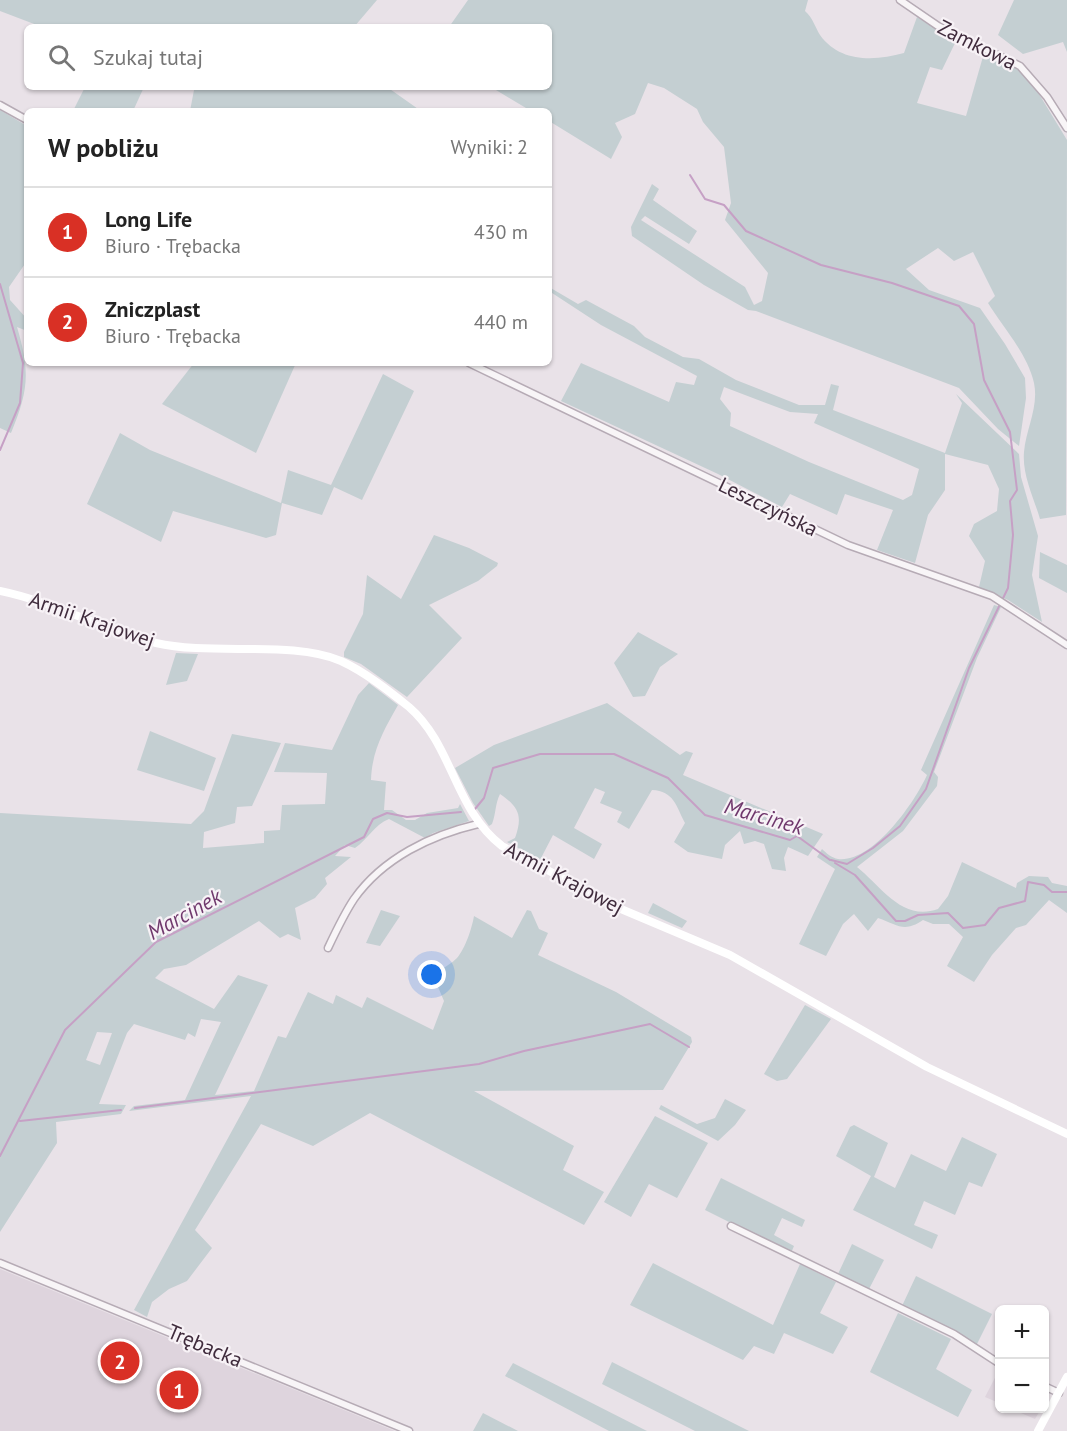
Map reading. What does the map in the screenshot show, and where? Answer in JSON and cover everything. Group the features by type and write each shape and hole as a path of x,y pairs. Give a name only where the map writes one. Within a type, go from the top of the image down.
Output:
{"street":[{"name":"Zamkowa","path":"900,0 938,26 1020,66 1047,97 1067,128"},
{"path":"0,105 24,118"},
{"name":"Leszczyńska","path":"475,366 848,545 996,599 1067,645"},
{"name":"Armii Krajowej","path":"0,591 52,606 133,637 159,643 195,649 297,651 341,661 361,672 410,708 425,725 478,824 510,851 582,890 730,955 927,1067 1067,1134"},
{"path":"328,948 354,899 392,862 444,833 478,824"},
{"path":"731,1226 954,1334 995,1361"},
{"name":"Trębacka","path":"0,1263 409,1431"},
{"path":"1038,1431 1067,1377"},
{"path":"1049,1388 1059,1393"}],"shaded area":[{"path":"0,0 377,0 357,24 34,24 0,11"},
{"path":"468,0 808,0 805,11 820,35 837,51 848,55 859,58 881,58 904,53 917,17 956,41 942,70 930,67 917,103 966,116 984,53 1019,70 1039,94 1067,140 1066,515 1040,519 1024,461 1025,443 1034,409 1034,383 1021,352 988,303 995,296 973,252 954,261 938,248 906,269 929,290 980,308 1005,344 1025,378 1026,398 1019,446 998,429 959,388 756,311 748,310 704,285 632,236 631,227 652,184 659,189 653,200 697,231 689,244 645,216 641,220 745,287 754,305 762,301 768,273 725,220 731,203 724,147 703,122 697,109 664,88 648,83 635,114 615,123 622,137 611,159 552,123 552,108 526,108 496,90 552,90 552,24 451,24"},
{"path":"1014,0 1067,0 1067,52 1063,42 1023,54 998,35"},
{"path":"84,90 143,90 134,108 74,108"},
{"path":"194,90 391,90 417,108 191,108"},
{"path":"0,110 24,124 24,265 9,287 10,300 24,316 24,330 17,327 24,356 26,380 11,433 0,428"},
{"path":"552,289 578,304 586,300 634,326 645,337 683,357 699,359 736,380 799,405 825,405 831,384 839,386 833,410 945,453 962,403 956,394 1019,454 1021,477 1038,536 1032,575 1042,622 1008,600 979,587 985,561 969,536 974,524 997,511 999,489 988,465 945,454 945,490 928,515 915,563 877,550 893,510 845,494 837,515 790,494 782,507 718,474 561,401 581,363 669,402 676,382 694,385 697,376 601,325 552,293","holes":["724,387 790,412 818,414 814,423 919,469 912,495 903,500 809,462 730,426 731,413 720,399"]},
{"path":"192,366 295,366 256,453 162,404"},
{"path":"383,374 414,391 362,500 334,487 322,515 282,503 276,535 266,538 173,511 161,542 87,504 120,433 150,450 281,503 288,470 331,485"},
{"path":"434,535 469,548 498,563 478,581 429,605 462,638 407,697 361,664 344,657 344,652 363,614 367,575 401,599"},
{"path":"1040,552 1067,565 1067,593 1039,578"},
{"path":"994,605 1001,607 977,658 934,772 938,777 937,786 903,831 857,867 893,900 914,911 925,912 938,909 948,896 962,862 1016,888 1017,883 1029,876 1048,877 1052,883 1067,886 1067,913 1049,900 1026,925 1016,928 992,955 974,982 947,966 963,937 949,924 933,924 923,920 911,926 901,927 878,918 868,931 854,914 843,924 826,956 799,944 835,869 817,857 822,849 838,859 851,858 865,851 891,829 913,800 927,775 921,770"},
{"path":"638,632 678,654 660,667 645,696 633,697 614,663"},
{"path":"176,653 198,654 187,681 166,685"},
{"path":"369,683 398,705 380,741 372,769 371,780 386,782 384,810 392,810 406,820 415,820 427,813 458,808 460,804 469,821 425,838 389,819 375,828 355,848 345,845 335,856 351,857 325,878 327,884 315,898 295,908 301,940 288,934 280,938 259,921 186,965 164,969 155,978 214,1009 238,975 268,985 215,1095 254,1091 278,1036 286,1038 308,992 333,1004 336,995 362,1008 367,997 433,1030 444,1001 438,987 427,983 460,954 468,938 474,916 512,938 527,910 531,911 539,929 548,933 538,955 616,992 691,1037 692,1042 663,1090 474,1091 574,1146 563,1170 604,1192 584,1225 370,1113 313,1146 261,1124 195,1230 212,1248 187,1281 169,1289 152,1302 147,1317 134,1310 251,1096 129,1111 134,1106 185,1100 221,1022 201,1019 195,1037 188,1033 185,1040 134,1024 127,1033 99,1104 126,1105 121,1114 56,1122 57,1143 0,1232 0,813 191,824 204,811 232,734 281,743 252,806 237,807 235,823 204,832 203,848 264,843 264,831 280,830 282,805 325,804 327,773 274,772 285,743 332,750 358,695","holes":["97,1032 112,1033 100,1065 86,1060"]},
{"path":"607,703 680,755 686,751 693,753 683,775 823,834 808,856 788,847 784,858 786,871 772,869 764,844 755,841 744,844 740,831 725,845 722,859 688,852 674,842 685,823 673,800 665,793 652,790 629,829 617,822 622,812 600,803 605,792 595,788 574,828 602,844 594,859 553,835 540,860 507,842 515,838 519,824 515,808 500,794 492,824 489,826 473,803 455,768 494,745"},
{"path":"150,731 216,758 204,791 137,770"},
{"path":"653,903 687,921 682,928 648,913"},
{"path":"381,910 400,916 380,946 366,943"},
{"path":"805,1005 831,1019 787,1079 777,1081 764,1074"},
{"path":"725,1099 746,1110 735,1125 718,1141 659,1109 661,1105 697,1124 715,1118"},
{"path":"655,1116 708,1143 677,1198 649,1184 631,1217 604,1202"},
{"path":"854,1125 888,1143 874,1177 895,1188 911,1154 946,1171 962,1137 997,1154 982,1187 969,1182 955,1215 924,1201 914,1225 938,1235 932,1249 853,1210 871,1176 836,1156 850,1127"},
{"path":"721,1178 805,1220 802,1227 782,1218 774,1235 794,1246 791,1253 705,1210"},
{"path":"852,1244 884,1260 868,1291 838,1274"},
{"path":"653,1263 773,1325 800,1264 836,1282 820,1313 848,1327 833,1354 784,1333 774,1354 754,1346 743,1360 630,1305"},
{"path":"0,1269 288,1387 395,1431 0,1431"},
{"path":"916,1276 992,1314 976,1346 902,1306"},
{"path":"898,1313 951,1339 936,1369 972,1390 958,1417 870,1372"},
{"path":"612,1362 749,1431 695,1431 602,1384"},
{"path":"513,1363 647,1431 609,1431 505,1376"},
{"path":"995,1378 995,1401 985,1397"},
{"path":"483,1413 518,1431 473,1431"},
{"path":"1021,1413 1039,1413 1035,1419"}],"waterway":[{"path":"690,175 705,199 724,205 746,231 821,265 892,283 959,306 974,324 984,380 1010,432 1017,490 1010,501 1013,535 1008,588 969,668 926,789 900,826 873,848 847,864 831,860"},
{"path":"0,284 23,363 20,403 0,450"},
{"name":"Marcinek","path":"475,809 484,798 493,768 540,754 614,754 668,778 705,815 790,840 797,836 830,860"},
{"name":"Marcinek","path":"0,1156 65,1030 156,942 364,837 373,819 387,813 407,817 461,812"},
{"name":"Marcinek","path":"835,863 855,875 896,921 905,921 918,915 948,913 963,928 985,925 999,908 1025,901 1028,882 1044,885 1052,892 1067,892"},
{"path":"135,1108 479,1064 524,1051 650,1024 689,1047"},
{"path":"20,1121 121,1110"}],"place":[{"name":"Zniczplast","path":"120,1361"},
{"name":"Long Life","path":"179,1390"}]}
